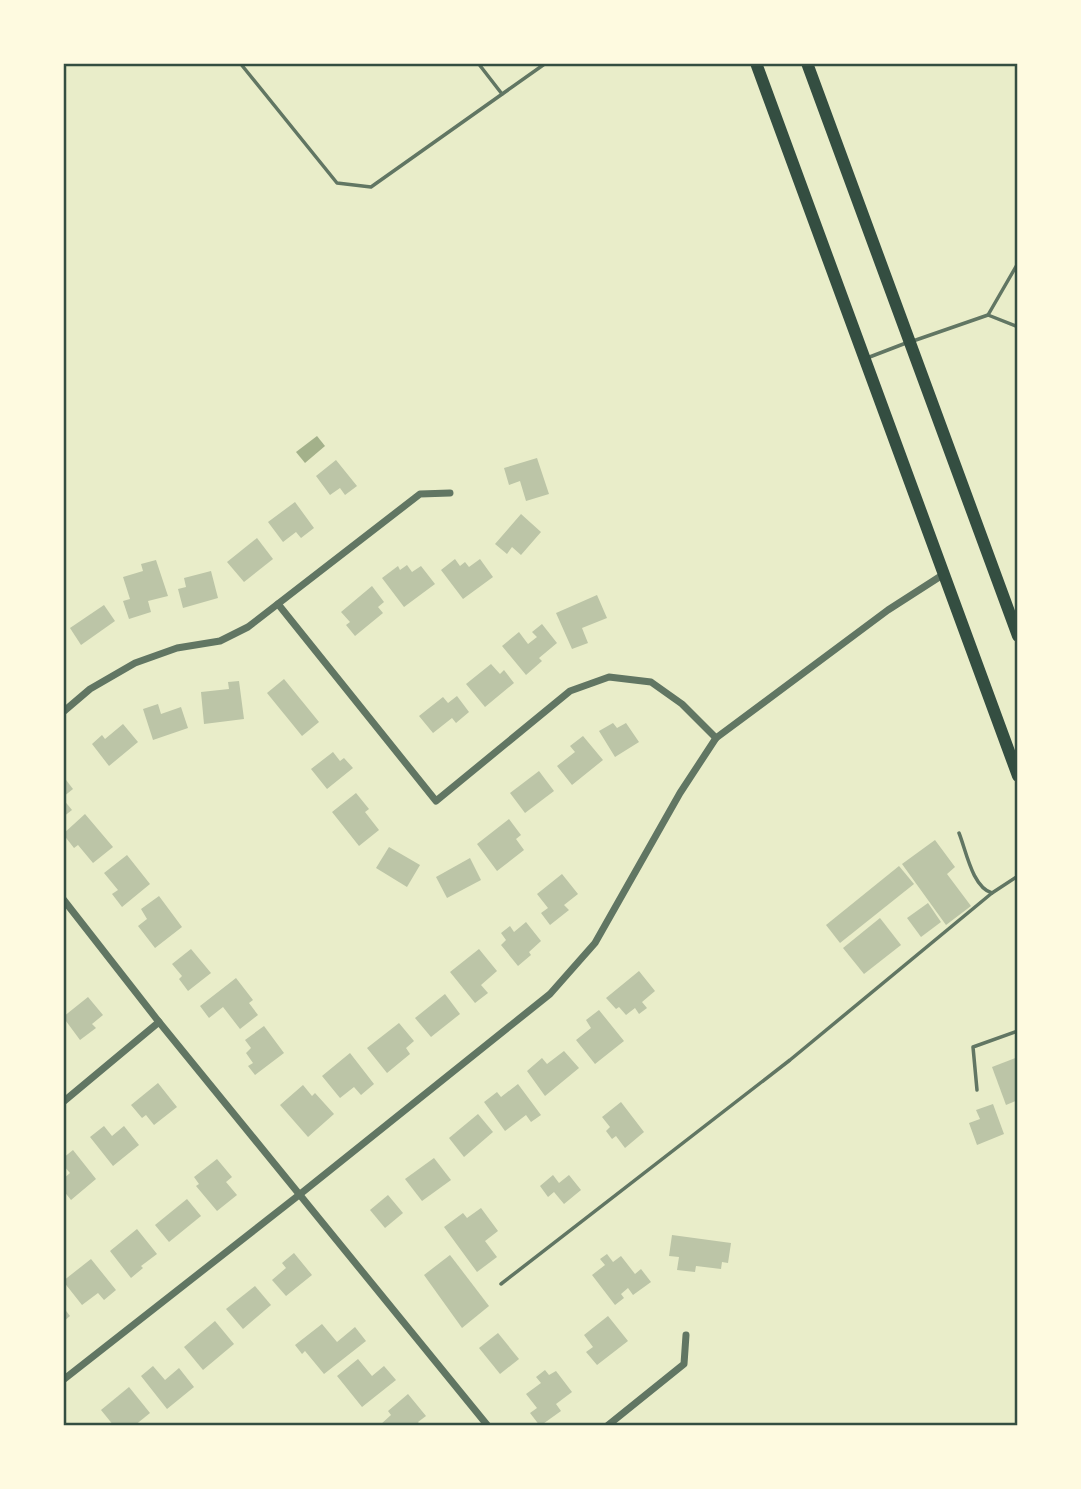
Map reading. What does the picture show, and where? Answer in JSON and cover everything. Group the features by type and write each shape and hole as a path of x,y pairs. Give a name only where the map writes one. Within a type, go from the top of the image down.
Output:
{"main road":[{"path":"756,63 1018,776"},
{"path":"807,63 1018,636"}],"street":[{"path":"63,712 90,689 135,663 177,648 220,641 248,627 420,494 450,493"},
{"path":"63,1380 550,993 594,943 680,793 716,738 888,610 944,575"},
{"path":"278,604 436,801 570,691 609,677 651,682 682,704 716,738"},
{"path":"63,899 159,1022 488,1426"},
{"path":"63,1102 159,1022"},
{"path":"607,1426 684,1364 686,1335"}],"lane":[{"path":"240,63 337,184 371,187 546,63"},
{"path":"478,63 502,94"},
{"path":"988,315 1018,263"},
{"path":"865,359 988,315 1018,327"},
{"path":"959,833 977,879 985,891 992,893"},
{"path":"500,1284 790,1059 992,893 1018,876"},
{"path":"977,1090 973,1047 1018,1031"}],"shaded area":[{"path":"317,436 325,446 305,463 296,452"}],"building":[{"path":"537,458 549,494 526,501 520,481 509,485 504,468"},
{"path":"336,460 357,486 345,495 340,488 330,495 316,476"},
{"path":"295,502 314,528 301,538 296,532 283,542 268,522"},
{"path":"521,514 541,532 521,555 512,547 507,554 495,544"},
{"path":"257,538 273,559 244,582 227,562"},
{"path":"455,559 460,566 465,562 469,567 480,559 493,577 463,599 441,570"},
{"path":"156,560 168,596 148,601 151,612 129,619 123,601 130,599 123,577 143,571 141,564"},
{"path":"407,565 412,572 421,566 435,584 404,607 382,578 398,566 400,570"},
{"path":"211,571 218,598 183,608 178,589 186,587 184,578"},
{"path":"372,586 384,602 378,607 383,613 355,636 346,625 350,622 341,612"},
{"path":"597,595 607,618 582,628 588,643 572,649 556,613"},
{"path":"104,605 115,621 81,645 70,628"},
{"path":"542,624 557,643 539,658 542,661 526,675 502,646 519,632 528,644 537,637 532,632"},
{"path":"491,664 500,674 504,670 514,683 485,707 466,684"},
{"path":"284,679 319,722 302,736 267,693"},
{"path":"239,681 244,719 204,724 201,692 229,689 228,682"},
{"path":"457,696 469,712 456,723 452,718 433,733 419,716 443,697 448,703"},
{"path":"158,704 161,714 181,707 188,728 153,740 143,709"},
{"path":"613,723 617,728 626,723 639,742 615,757 599,731"},
{"path":"123,724 138,742 109,766 92,744 102,735 105,739"},
{"path":"583,736 603,760 572,785 557,766 575,752 570,746"},
{"path":"333,752 340,761 344,758 353,768 327,789 311,769"},
{"path":"539,771 554,791 525,813 510,793"},
{"path":"63,776 73,789 63,797"},
{"path":"356,793 369,809 365,812 379,830 359,846 332,812"},
{"path":"63,799 72,810 63,817"},
{"path":"85,814 113,847 93,863 78,845 74,848 63,834"},
{"path":"509,819 521,835 516,839 524,850 497,871 477,844"},
{"path":"935,840 955,867 947,874 971,906 946,925 902,864"},
{"path":"389,847 420,865 407,887 376,868"},
{"path":"127,855 150,884 122,907 112,894 118,890 104,873"},
{"path":"470,858 481,880 447,898 436,877"},
{"path":"899,866 914,884 840,943 826,925"},
{"path":"562,874 578,894 564,905 569,910 550,925 541,913 548,908 537,894"},
{"path":"159,896 182,927 155,948 138,926 147,919 141,909"},
{"path":"928,903 941,922 921,937 907,918"},
{"path":"880,918 901,945 864,974 843,948"},
{"path":"526,922 541,941 529,952 531,955 518,966 501,945 506,940 501,933 510,926 514,932"},
{"path":"191,949 211,973 188,991 179,979 182,976 172,964"},
{"path":"479,949 497,971 481,985 488,993 475,1003 450,972"},
{"path":"639,971 655,991 642,1002 647,1008 639,1014 635,1008 626,1015 606,998"},
{"path":"236,978 253,1000 249,1003 258,1015 240,1029 223,1007 209,1018 200,1006"},
{"path":"445,994 460,1014 431,1037 415,1018"},
{"path":"88,997 103,1015 92,1024 96,1028 80,1040 63,1017"},
{"path":"599,1010 624,1041 595,1064 576,1040 591,1028 586,1020"},
{"path":"399,1023 414,1041 406,1048 410,1054 387,1073 367,1048"},
{"path":"264,1026 284,1053 255,1075 248,1066 253,1063 246,1053 251,1048 245,1040"},
{"path":"564,1051 579,1068 545,1096 527,1071 542,1058 547,1064"},
{"path":"350,1053 374,1084 361,1095 354,1087 340,1098 322,1076"},
{"path":"1018,1057 1018,1100 1006,1105 992,1067"},
{"path":"158,1083 177,1107 154,1125 146,1115 142,1118 131,1105"},
{"path":"518,1084 541,1115 531,1122 526,1115 505,1131 484,1102 497,1092 501,1097"},
{"path":"303,1085 312,1096 315,1093 334,1114 308,1137 280,1105"},
{"path":"621,1102 644,1132 625,1148 616,1136 612,1139 606,1131 610,1127 602,1117"},
{"path":"993,1104 1004,1134 977,1145 969,1123 980,1119 976,1110"},
{"path":"478,1114 493,1132 464,1157 449,1138"},
{"path":"104,1126 112,1136 124,1126 139,1145 113,1166 90,1137"},
{"path":"73,1150 96,1179 71,1200 63,1190 63,1179 70,1173 63,1165 63,1158"},
{"path":"434,1158 451,1180 422,1201 405,1179"},
{"path":"217,1159 232,1177 226,1182 237,1195 217,1211 196,1186 199,1184 194,1177"},
{"path":"553,1175 559,1183 569,1175 581,1190 564,1204 554,1192 548,1197 540,1186"},
{"path":"388,1195 403,1213 385,1228 370,1210"},
{"path":"187,1199 201,1216 169,1242 155,1225"},
{"path":"481,1208 498,1231 485,1241 497,1257 477,1272 444,1227 463,1213 467,1218"},
{"path":"137,1229 157,1254 131,1278 110,1251"},
{"path":"672,1235 731,1243 728,1263 722,1262 721,1269 696,1266 695,1272 677,1270 679,1257 669,1256"},
{"path":"294,1253 312,1275 286,1296 272,1280 286,1268 282,1263"},
{"path":"607,1254 613,1262 621,1256 635,1274 641,1269 651,1282 633,1295 628,1288 621,1294 624,1298 615,1305 592,1275 605,1265 600,1259"},
{"path":"450,1255 489,1306 462,1328 424,1275"},
{"path":"91,1259 116,1290 104,1300 98,1293 82,1305 63,1281"},
{"path":"255,1286 271,1305 243,1329 226,1309"},
{"path":"63,1307 70,1316 63,1322"},
{"path":"608,1316 628,1341 597,1365 586,1352 593,1347 584,1335"},
{"path":"215,1321 234,1344 203,1370 184,1347"},
{"path":"322,1324 337,1342 355,1327 366,1341 324,1374 305,1351 302,1354 295,1345"},
{"path":"498,1333 519,1359 500,1374 479,1348"},
{"path":"358,1359 372,1376 384,1366 396,1380 362,1407 337,1376"},
{"path":"153,1366 165,1380 179,1368 194,1387 167,1409 141,1376"},
{"path":"545,1370 549,1375 556,1371 572,1392 556,1404 561,1411 540,1426 530,1413 537,1408 526,1394 541,1383 536,1377"},
{"path":"129,1387 150,1413 134,1426 114,1426 101,1410"},
{"path":"408,1394 426,1416 418,1422 421,1426 381,1426 391,1415 388,1411"}]}
